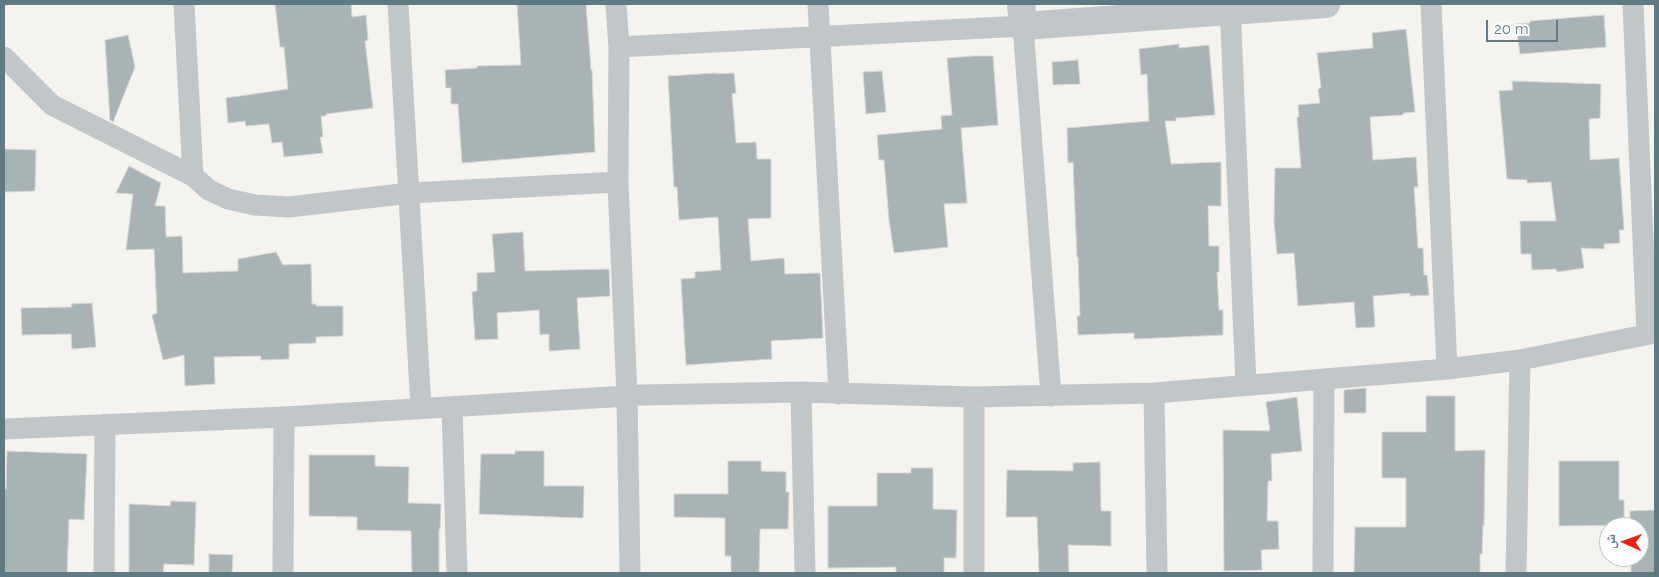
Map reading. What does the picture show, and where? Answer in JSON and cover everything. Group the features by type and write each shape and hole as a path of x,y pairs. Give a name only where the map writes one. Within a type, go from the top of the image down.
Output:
{"street":[{"path":"184,4 193,176"},
{"path":"398,4 421,408"},
{"path":"616,4 619,47 618,182 627,396 630,573"},
{"path":"818,4 839,394"},
{"path":"619,47 819,37 1022,15 1326,4"},
{"path":"1431,4 1447,369"},
{"path":"4,428 284,417 627,396 801,392 974,397 1154,393 1447,369 1520,360 1651,334 1634,4"},
{"path":"1230,8 1246,385"},
{"path":"1022,15 1051,396"},
{"path":"4,57 52,105 193,176 209,190 228,199 255,205 289,207 410,193 618,182"},
{"path":"1516,573 1520,360"},
{"path":"1323,573 1324,380"},
{"path":"801,392 805,573"},
{"path":"1154,393 1157,573"},
{"path":"974,397 974,573"},
{"path":"452,408 457,573"},
{"path":"283,573 284,417"},
{"path":"104,573 105,424"}],"building":[{"path":"275,4 351,4 352,17 366,15 368,40 365,41 373,108 321,116 323,137 320,137 323,153 284,157 282,142 272,143 269,124 246,126 245,121 228,123 226,98 288,89 284,47 280,47"},
{"path":"517,4 586,4 592,70 595,152 462,163 458,104 451,104 451,88 446,88 445,70 477,68 477,66 521,65"},
{"path":"1604,15 1606,47 1520,54 1516,24 1530,23 1530,21"},
{"path":"1406,29 1415,112 1403,113 1403,115 1370,117 1373,160 1416,157 1418,187 1414,187 1418,248 1423,248 1424,275 1427,275 1429,295 1410,296 1410,293 1373,296 1375,327 1356,328 1354,302 1298,306 1294,253 1277,254 1274,221 1275,168 1301,168 1297,117 1299,117 1298,105 1320,103 1318,89 1321,88 1317,53 1373,48 1372,33"},
{"path":"128,35 135,67 113,122 110,120 105,40"},
{"path":"1179,44 1179,48 1209,45 1215,115 1176,118 1176,121 1165,121 1171,164 1221,162 1221,206 1208,206 1209,246 1219,246 1219,272 1217,272 1219,310 1223,310 1223,335 1134,339 1134,333 1078,335 1077,316 1080,316 1073,162 1068,163 1067,128 1149,121 1147,74 1141,75 1139,49"},
{"path":"993,56 998,125 961,128 967,203 944,204 948,247 894,253 884,160 879,160 877,135 942,129 941,116 952,115 947,58"},
{"path":"1078,60 1080,84 1053,85 1052,62"},
{"path":"882,71 886,112 866,114 863,72"},
{"path":"734,73 736,93 732,94 736,143 756,142 757,159 771,159 771,218 748,219 751,261 784,258 785,274 820,273 823,338 771,341 772,359 686,365 681,279 695,278 695,272 721,270 718,217 679,220 677,187 674,187 668,76"},
{"path":"1512,81 1601,84 1600,118 1589,119 1590,160 1619,158 1624,230 1619,230 1620,243 1604,244 1604,249 1581,248 1584,268 1557,272 1556,269 1532,270 1531,254 1521,254 1520,221 1556,221 1551,182 1527,183 1527,180 1507,179 1499,91 1513,90"},
{"path":"4,149 36,150 35,191 4,192"},
{"path":"129,166 161,183 155,206 165,206 166,237 182,236 183,273 238,271 238,259 276,252 283,265 311,264 312,304 316,304 316,306 343,306 343,336 316,337 316,343 289,344 289,359 261,360 261,356 214,357 215,384 185,386 184,355 163,360 152,315 157,313 154,249 126,250 133,194 116,193"},
{"path":"523,232 525,271 609,269 610,296 577,298 580,349 549,351 549,334 540,335 539,310 497,313 498,339 475,340 472,292 477,291 477,273 495,272 492,234"},
{"path":"92,303 96,347 72,349 71,334 22,335 21,308 72,307 71,304"},
{"path":"1366,388 1366,413 1344,413 1344,390"},
{"path":"1426,396 1455,396 1455,451 1485,450 1484,525 1482,554 1480,554 1480,573 1354,573 1355,527 1406,527 1406,478 1382,478 1382,432 1426,432"},
{"path":"1297,397 1302,451 1271,454 1272,481 1268,481 1267,521 1278,521 1279,549 1261,550 1262,570 1224,571 1223,430 1270,431 1266,402"},
{"path":"7,451 87,454 84,520 69,519 67,573 4,573 4,489 6,489"},
{"path":"515,451 544,451 544,486 584,486 583,518 479,514 481,454 515,454"},
{"path":"309,455 375,455 375,466 409,467 408,503 441,504 439,573 412,573 411,531 357,530 357,517 309,516"},
{"path":"728,461 761,461 761,471 786,472 786,492 789,492 788,529 760,529 759,573 731,573 731,556 725,556 725,518 674,517 674,494 728,494"},
{"path":"1559,461 1619,461 1619,500 1624,500 1624,517 1599,517 1599,525 1559,526"},
{"path":"1100,462 1101,511 1111,511 1111,546 1068,545 1069,573 1039,573 1037,517 1006,517 1007,470 1073,471 1073,463"},
{"path":"911,468 933,468 933,509 957,510 956,558 944,558 944,573 896,573 896,567 828,568 828,506 877,506 877,473 911,473"},
{"path":"171,501 196,502 194,565 164,564 163,573 129,573 129,504 170,506"},
{"path":"1655,510 1655,573 1631,573 1631,567 1649,567 1649,517 1630,517 1630,511"},
{"path":"209,554 233,555 232,573 209,573"}]}
